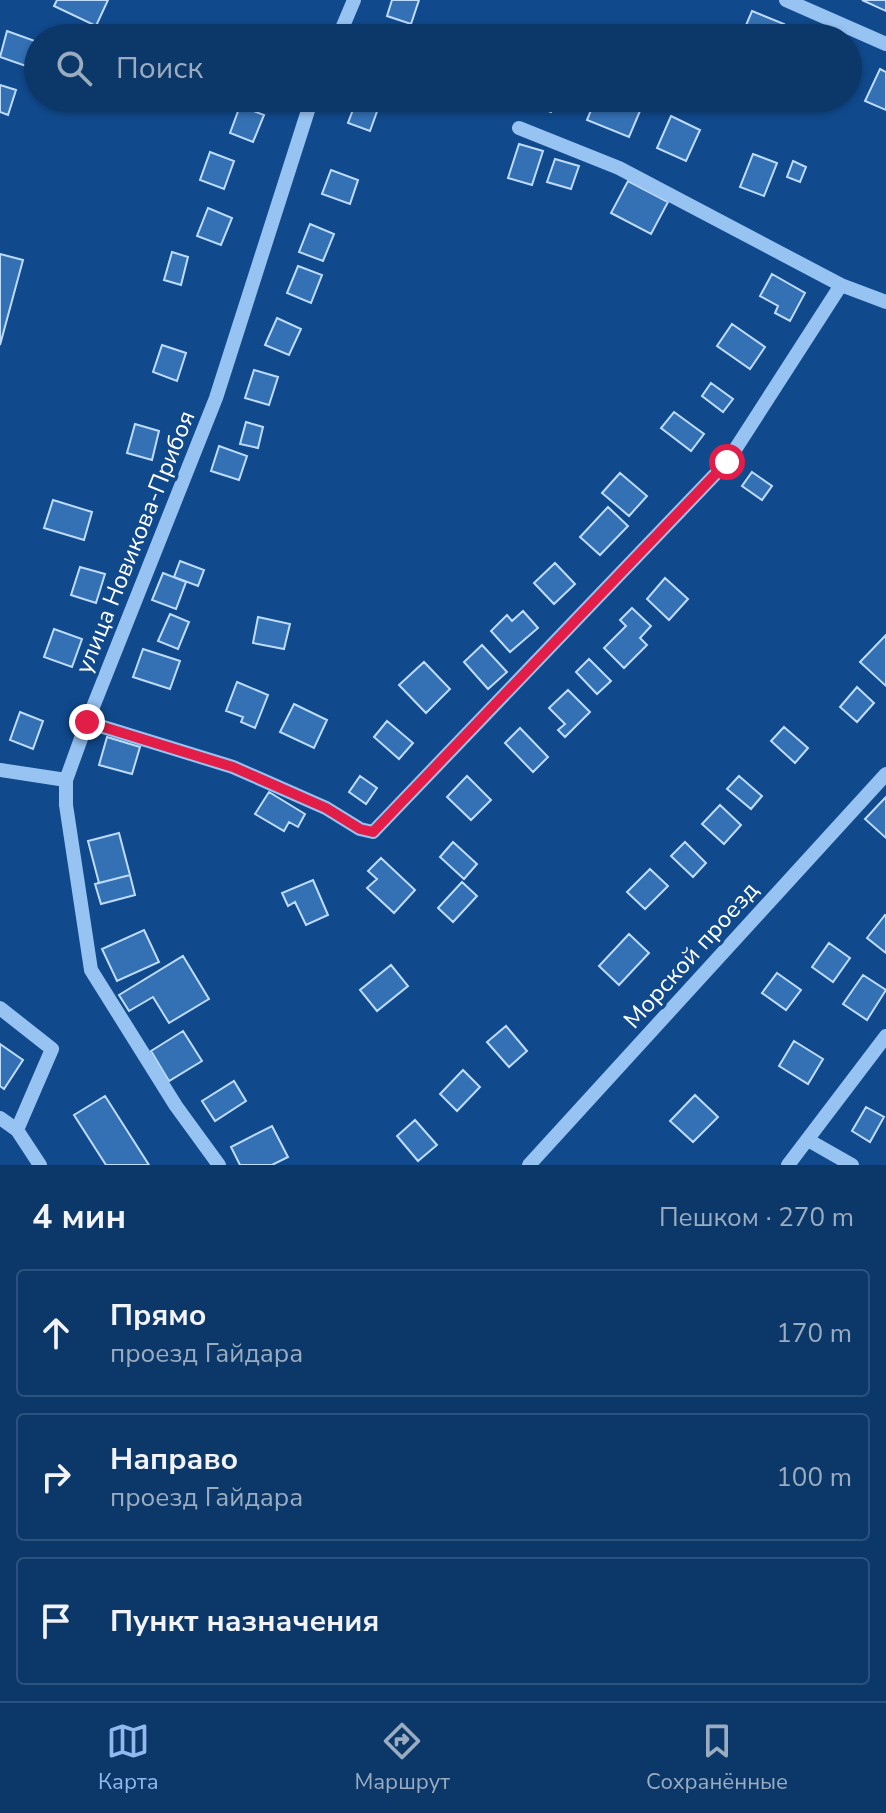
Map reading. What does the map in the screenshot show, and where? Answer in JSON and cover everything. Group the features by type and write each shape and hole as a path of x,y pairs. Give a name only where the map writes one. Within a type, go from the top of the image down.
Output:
{"street":[{"path":"344,24 354,0"},
{"path":"786,0 841,24"},
{"path":"862,33 886,44"},
{"name":"улица Новикова-Прибоя","path":"219,1165 176,1106 91,970 66,805 66,780 216,398 308,112"},
{"path":"519,128 619,168 841,285 886,302"},
{"path":"87,722 233,767 326,808 360,829 373,832 727,462 841,285"},
{"path":"0,770 66,780"},
{"name":"Морской проезд","path":"529,1165 886,774"},
{"path":"0,1008 52,1049 17,1130"},
{"path":"788,1165 886,1036"},
{"path":"0,1118 17,1130 40,1165"},
{"path":"808,1140 852,1165"}],"building":[{"path":"57,0 108,0 97,24 54,6"},
{"path":"392,0 419,0 411,24 387,16"},
{"path":"862,0 886,0 886,11"},
{"path":"752,11 784,24 747,24"},
{"path":"7,31 24,37 24,65 0,57"},
{"path":"880,69 886,72 886,110 865,101"},
{"path":"0,85 16,90 8,115 0,112"},
{"path":"238,112 264,115 253,142 230,133"},
{"path":"352,112 377,112 370,131 348,123"},
{"path":"590,112 640,112 629,137 587,120"},
{"path":"671,116 700,130 686,161 657,148"},
{"path":"519,144 543,151 532,185 508,178"},
{"path":"210,152 234,161 224,189 200,180"},
{"path":"753,154 777,163 764,196 740,187"},
{"path":"555,159 579,166 571,189 547,182"},
{"path":"793,161 806,167 800,182 787,177"},
{"path":"331,170 358,180 350,204 322,194"},
{"path":"628,181 668,202 651,234 611,213"},
{"path":"208,208 232,218 221,245 197,236"},
{"path":"310,224 334,234 323,261 299,252"},
{"path":"172,252 188,257 181,285 164,280"},
{"path":"0,254 23,260 0,345"},
{"path":"298,266 322,275 311,303 287,293"},
{"path":"772,274 805,293 790,321 775,313 778,306 760,296"},
{"path":"277,318 301,329 289,355 265,345"},
{"path":"732,324 765,347 750,369 717,346"},
{"path":"162,345 186,353 177,381 153,372"},
{"path":"254,370 278,377 269,405 245,398"},
{"path":"711,383 733,399 723,412 702,396"},
{"path":"674,412 704,434 691,451 661,428"},
{"path":"246,422 263,427 258,448 240,444"},
{"path":"135,424 159,431 152,460 127,453"},
{"path":"219,446 247,456 239,480 211,471"},
{"path":"752,472 772,486 762,500 742,486"},
{"path":"620,473 647,496 629,516 602,493"},
{"path":"53,500 92,512 84,540 44,528"},
{"path":"608,507 628,526 600,555 580,537"},
{"path":"180,561 204,570 198,586 174,577"},
{"path":"555,563 575,584 554,604 534,583"},
{"path":"80,567 105,574 96,603 71,595"},
{"path":"163,573 186,582 176,609 152,600"},
{"path":"665,578 688,599 669,620 647,599"},
{"path":"632,608 651,626 640,638 647,645 624,668 604,648 626,626 620,620"},
{"path":"523,611 538,628 510,652 491,631 507,615 512,621"},
{"path":"170,614 189,622 178,649 158,641"},
{"path":"258,617 290,624 284,649 253,643"},
{"path":"54,629 82,639 72,667 44,657"},
{"path":"886,635 886,686 860,662"},
{"path":"482,645 507,672 488,689 464,662"},
{"path":"143,649 180,661 170,689 133,677"},
{"path":"589,659 611,681 597,694 576,672"},
{"path":"424,662 450,689 426,713 399,685"},
{"path":"237,682 268,695 255,728 241,722 243,717 226,711"},
{"path":"857,687 874,703 857,722 840,707"},
{"path":"568,690 590,712 565,737 558,730 565,724 549,708"},
{"path":"294,704 327,720 314,748 280,732"},
{"path":"20,712 43,721 33,749 10,740"},
{"path":"387,721 413,743 399,759 374,737"},
{"path":"784,727 808,748 795,763 771,741"},
{"path":"520,728 548,757 533,772 505,743"},
{"path":"107,737 140,747 132,774 99,765"},
{"path":"360,776 377,788 366,804 349,792"},
{"path":"467,776 491,800 471,820 447,797"},
{"path":"739,776 762,796 751,809 727,789"},
{"path":"269,792 305,814 298,827 289,822 284,831 255,814"},
{"path":"886,797 886,838 865,819"},
{"path":"720,805 741,825 724,844 702,824"},
{"path":"119,833 130,875 99,883 88,841"},
{"path":"453,842 477,864 464,879 440,857"},
{"path":"685,842 706,863 693,877 671,856"},
{"path":"381,858 415,890 394,913 367,888 377,879 368,871"},
{"path":"650,869 668,886 645,909 627,892"},
{"path":"130,875 135,895 101,904 95,884"},
{"path":"313,880 328,915 306,925 295,902 288,906 282,893"},
{"path":"462,882 477,896 453,922 438,908"},
{"path":"886,916 886,953 867,938"},
{"path":"144,930 159,962 117,981 102,949"},
{"path":"629,934 649,953 619,985 599,966"},
{"path":"829,943 850,958 833,982 812,967"},
{"path":"183,956 209,999 169,1023 153,997 129,1011 119,995"},
{"path":"391,965 408,986 377,1011 360,990"},
{"path":"777,973 801,990 786,1010 762,993"},
{"path":"863,975 886,990 867,1020 843,1004"},
{"path":"506,1026 527,1051 509,1067 487,1042"},
{"path":"183,1031 202,1061 169,1081 151,1051"},
{"path":"794,1041 823,1059 808,1084 779,1066"},
{"path":"0,1044 23,1060 4,1089 0,1086"},
{"path":"463,1070 480,1087 457,1111 440,1094"},
{"path":"234,1081 246,1101 215,1121 202,1101"},
{"path":"695,1095 718,1117 693,1142 670,1121"},
{"path":"105,1096 149,1165 106,1165 74,1115"},
{"path":"866,1107 884,1117 870,1142 852,1131"},
{"path":"415,1120 437,1145 418,1161 397,1136"},
{"path":"272,1126 288,1157 272,1165 240,1165 231,1147"}],"route":[{"path":"87,722 233,767 326,808 360,829 373,832 727,462"}]}
